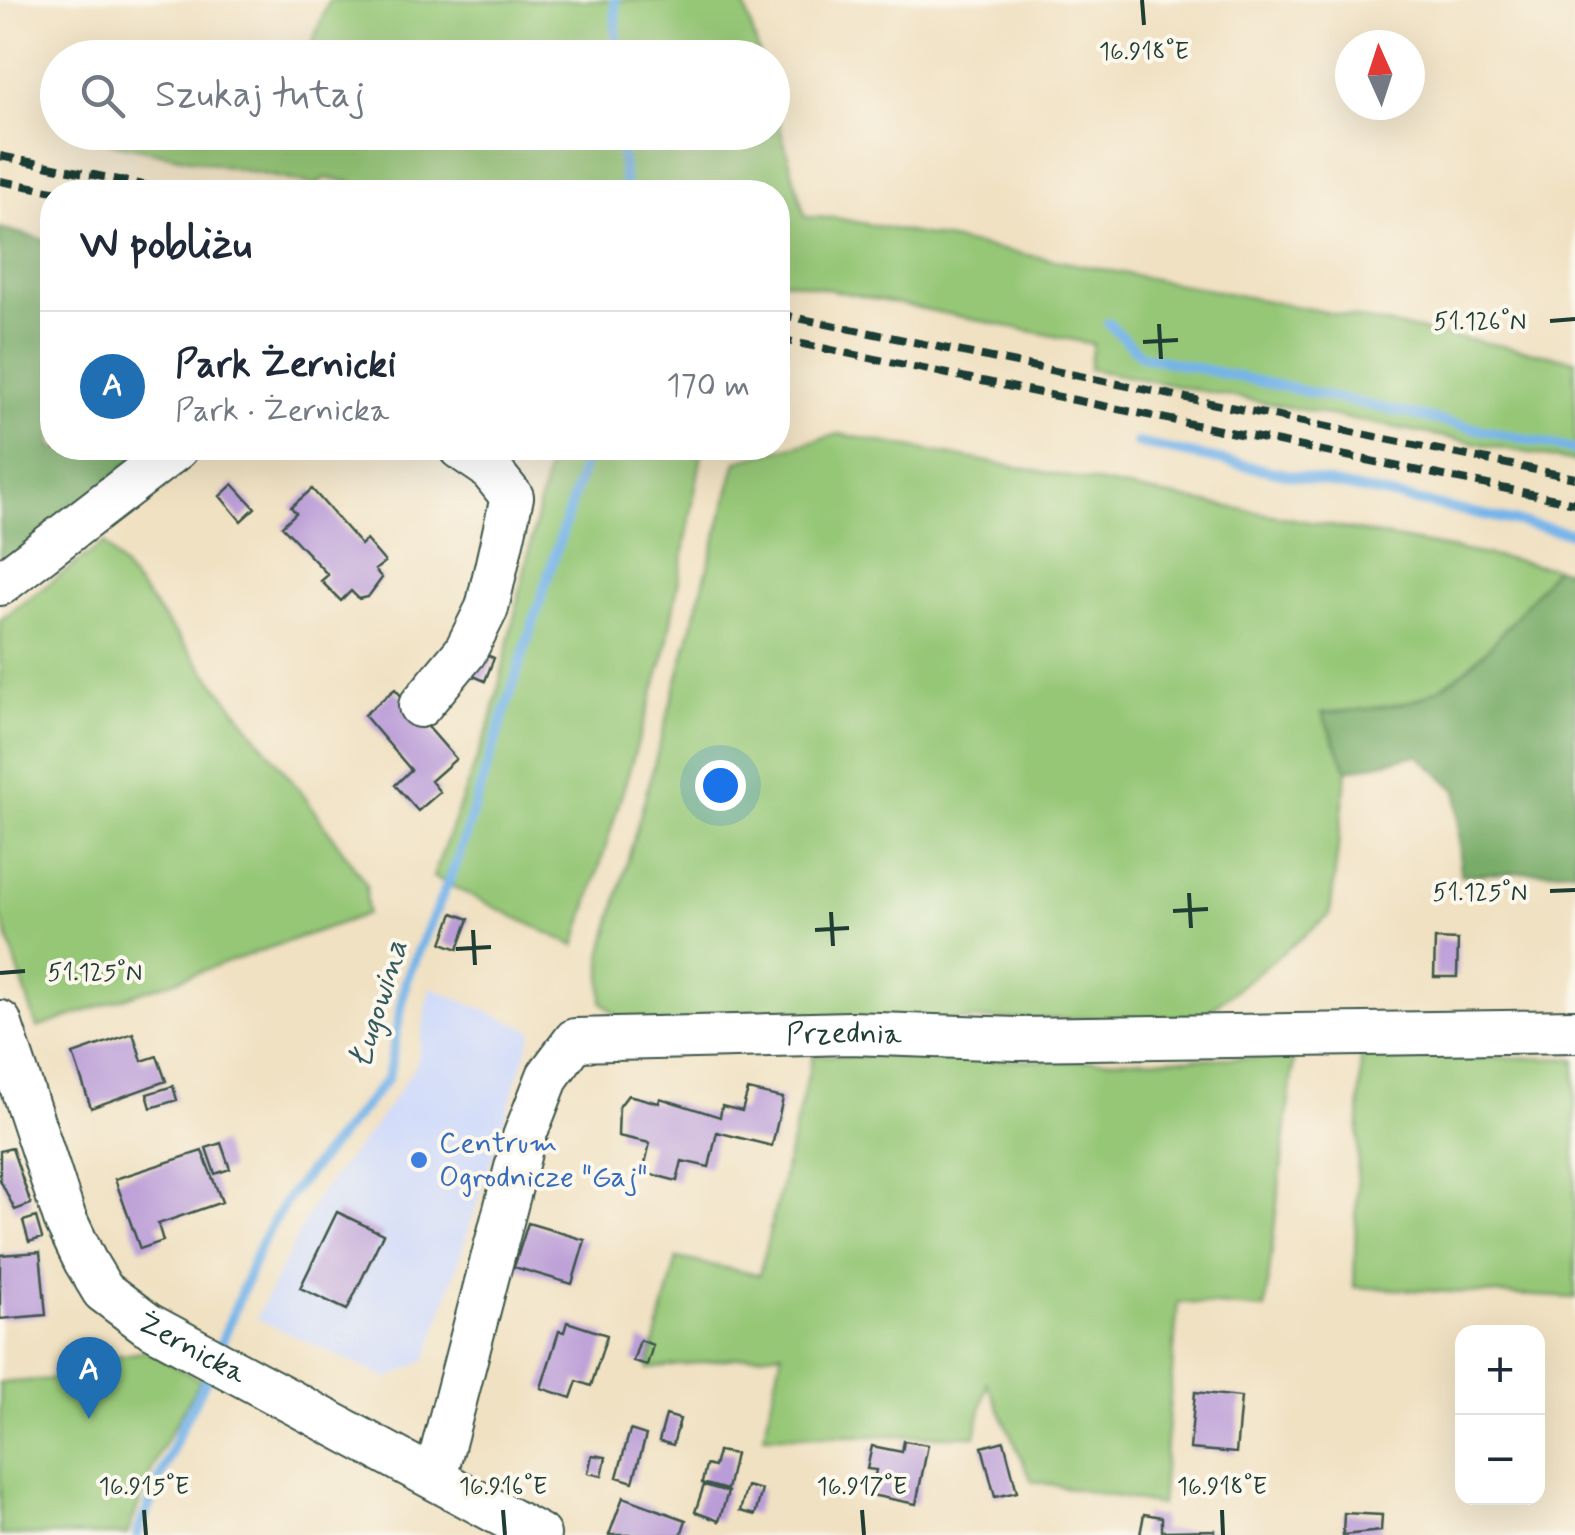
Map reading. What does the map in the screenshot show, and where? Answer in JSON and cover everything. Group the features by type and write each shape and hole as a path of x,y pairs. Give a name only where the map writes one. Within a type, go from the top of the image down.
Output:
{"street":[{"path":"0,584 162,460"},
{"path":"420,706 465,652 486,608 512,497 478,460"},
{"name":"Żernicka","path":"0,1022 65,1219 85,1262 114,1301 190,1347 539,1535"},
{"name":"Przednia","path":"434,1478 524,1138 548,1076 575,1040 772,1035 1017,1038 1575,1031"}],"shaded area":[{"name":"Centrum Ogrodnicze \"Gaj\"","path":"430,987 533,1031 427,1359 388,1379 256,1318 317,1196 377,1123 417,1063"}],"green space":[{"path":"329,0 743,0 755,40 314,40"},
{"path":"145,150 786,150 805,217 835,218 1575,360 1575,462 1089,369 1093,344 790,281 790,180 291,180"},
{"path":"0,228 40,239 40,460 136,460 0,566"},
{"path":"839,434 1555,568 1478,658 1442,686 1399,704 1322,713 1347,770 1330,915 1201,1017 625,1024 602,1002 602,955 737,461 790,460 790,447"},
{"path":"549,460 701,460 665,654 575,946 433,877 491,721"},
{"path":"104,543 304,796 366,884 367,914 37,1028 0,913 0,620"},
{"path":"1555,568 1575,572 1575,870 1461,875 1457,790 1418,755 1347,770 1322,713 1398,704 1442,687 1495,641"},
{"path":"813,1055 1059,1061 1294,1057 1265,1309 1178,1302 1161,1505 1032,1481 987,1383 975,1436 764,1436 782,1352 648,1369 677,1258 759,1275"},
{"path":"1361,1055 1575,1059 1575,1298 1354,1287"},
{"path":"148,1351 200,1380 158,1455 127,1535 0,1535 0,1383 93,1376 91,1360"}],"building":[{"path":"233,484 255,508 241,521 220,496"},
{"path":"312,489 361,545 366,540 385,562 375,570 382,578 368,597 359,599 351,591 341,601 321,581 328,575 282,526 296,513 291,507"},
{"path":"479,652 494,658 485,681 471,675"},
{"path":"395,689 456,759 431,781 440,792 418,811 395,785 411,770 364,715"},
{"path":"453,913 469,919 458,949 442,943"},
{"path":"1435,939 1458,940 1457,977 1434,977"},
{"path":"133,1033 142,1061 157,1056 166,1081 91,1108 73,1054"},
{"path":"173,1086 177,1100 151,1108 147,1094"},
{"path":"748,1090 783,1098 772,1146 717,1132 709,1167 682,1161 677,1181 643,1172 650,1143 618,1136 619,1107 628,1095 659,1103 660,1098 720,1117 722,1106 742,1111"},
{"path":"221,1143 230,1169 215,1174 206,1148"},
{"path":"12,1148 31,1204 15,1210 0,1180 0,1151"},
{"path":"202,1151 222,1202 158,1224 163,1241 140,1249 115,1179"},
{"path":"337,1212 383,1234 347,1310 300,1288"},
{"path":"36,1217 42,1238 29,1242 23,1221"},
{"path":"528,1223 585,1240 572,1284 514,1267"},
{"path":"40,1252 46,1315 0,1319 0,1255"},
{"path":"567,1322 607,1335 591,1386 577,1381 571,1398 541,1388 559,1331 564,1332"},
{"path":"640,1340 653,1345 647,1365 633,1361"},
{"path":"1195,1392 1241,1397 1236,1453 1190,1449"},
{"path":"666,1415 680,1419 673,1445 659,1441"},
{"path":"630,1430 646,1435 633,1482 617,1477"},
{"path":"904,1441 928,1445 916,1504 871,1495 876,1470 867,1469 872,1446 902,1452"},
{"path":"1004,1441 1017,1492 995,1497 982,1447"},
{"path":"718,1451 735,1454 727,1490 702,1483 706,1465 714,1467"},
{"path":"592,1455 606,1457 602,1476 588,1473"},
{"path":"704,1485 728,1492 719,1521 695,1512"},
{"path":"747,1486 762,1490 755,1515 740,1511"},
{"path":"623,1497 686,1520 681,1535 609,1535"},
{"path":"1344,1513 1382,1515 1381,1531 1343,1535"},
{"path":"1144,1514 1162,1517 1162,1531 1215,1530 1215,1535 1140,1535"}],"waterway":[{"name":"Ługowina","path":"615,0 616,40"},
{"name":"Ługowina","path":"621,150 625,180"},
{"path":"1108,323 1142,356 1575,450"},
{"path":"1137,443 1575,534"},
{"name":"Ługowina","path":"218,1351 261,1243 289,1196 388,1078 406,980 456,864 585,460"},
{"name":"Ługowina","path":"137,1535 182,1425 210,1372"}],"railway":[{"path":"0,156 119,180"},
{"path":"0,181 40,188"},
{"path":"790,316 1575,478"},
{"path":"790,341 1575,503"}],"place":[{"name":"Centrum Ogrodnicze \"Gaj\"","path":"419,1160"},
{"name":"Park Żernicki","path":"89,1419"}]}
